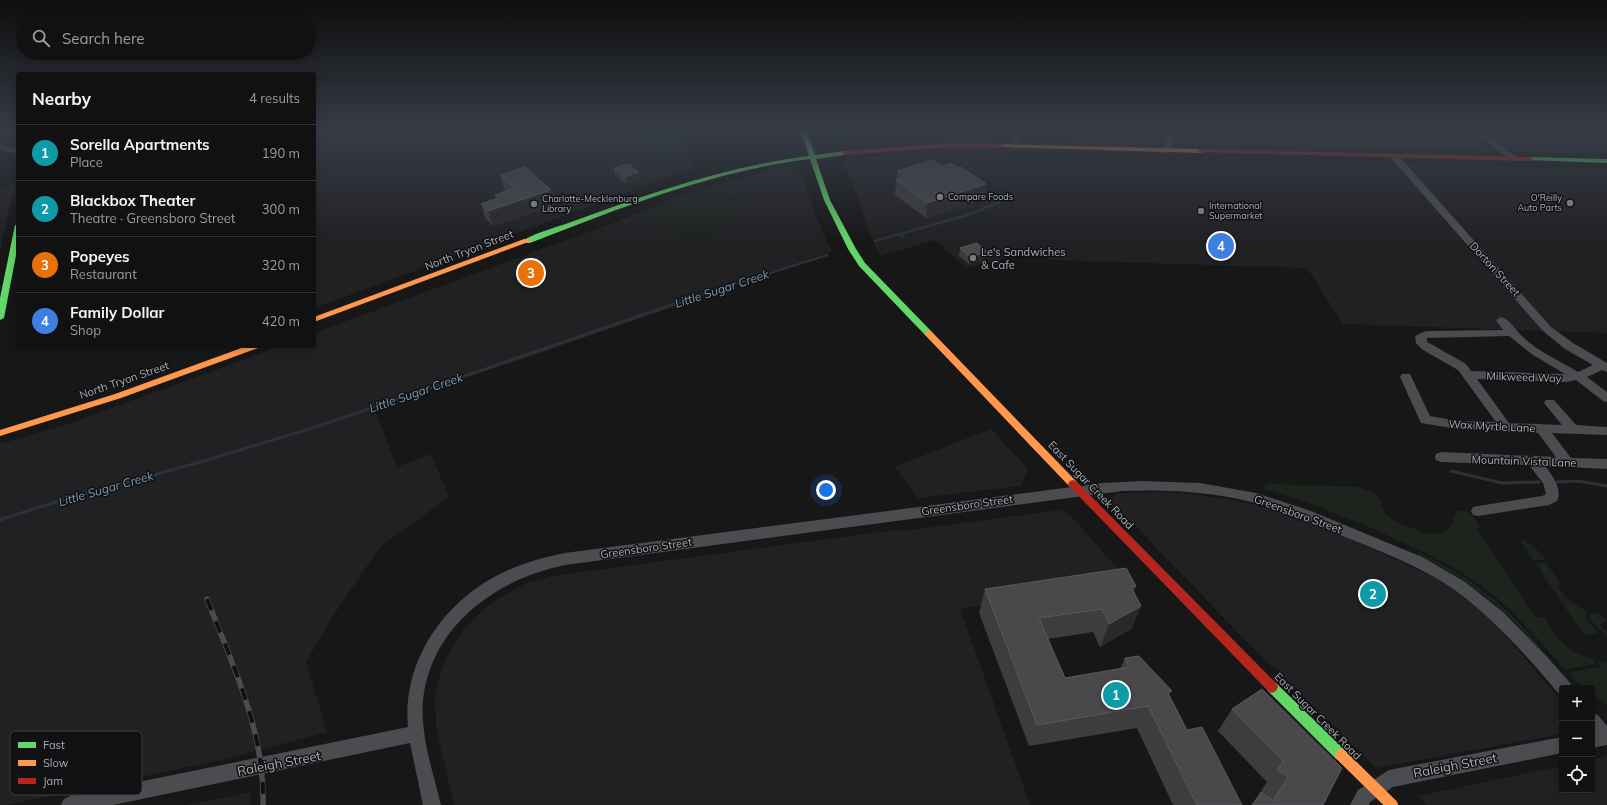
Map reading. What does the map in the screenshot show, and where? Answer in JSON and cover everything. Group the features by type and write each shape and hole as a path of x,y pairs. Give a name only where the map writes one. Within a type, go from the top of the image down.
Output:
{"main road":[{"name":"North Tryon Street","path":"316,319 632,201 637,194 718,168"},
{"name":"East Sugar Creek Road","path":"815,168 837,226 850,248 862,264 1079,490 1259,674 1392,805"},
{"path":"0,318 14,269 16,248"},
{"name":"North Tryon Street","path":"0,423 96,395 226,348"},
{"name":"North Tryon Street","path":"0,433 118,396 250,348"}],"street":[{"name":"Dorton Street","path":"1404,168 1547,329 1569,346 1605,366"},
{"path":"1501,320 1513,334 1534,351 1577,376 1607,398"},
{"path":"1506,427 1468,375 1457,363 1422,343 1421,337 1426,334 1513,334"},
{"name":"Milkweed Way","path":"1468,375 1560,378 1577,376 1605,366"},
{"name":"Wax Myrtle Lane","path":"1406,377 1425,420 1458,425 1607,431"},
{"path":"1550,403 1572,429"},
{"path":"1541,428 1567,462"},
{"name":"Mountain Vista Lane","path":"1442,457 1607,464"},
{"path":"1478,511 1544,501 1552,497 1552,489 1533,461"},
{"name":"Greensboro Street","path":"416,733 415,702 420,677 432,649 444,629 476,596 504,579 523,570 565,559 1079,490 1158,484 1228,492 1255,498 1280,505 1392,549 1441,574 1478,600 1512,629 1561,685"},
{"path":"1595,726 1602,738"},
{"path":"416,733 432,805"},
{"name":"Raleigh Street","path":"142,790 416,733"},
{"name":"Raleigh Street","path":"1359,805 1364,796 1389,779 1559,746"},
{"name":"Raleigh Street","path":"70,805 119,795"}],"shaded area":[{"path":"316,168 690,168 693,170 666,178 316,307"},
{"path":"665,168 690,168 678,173 673,173"},
{"path":"845,168 1541,168 1607,169 1607,333 1343,324 1307,268 1051,260 1038,255 1021,254 966,268 935,240 880,256 868,229 860,202"},
{"path":"773,169 788,169 794,171 803,177 815,215 832,251 535,355 374,407 397,467 431,454 449,497 380,547 335,613 306,662 327,732 226,759 142,777 142,731 10,731 10,795 55,795 7,805 0,805 0,444 65,425 276,348 316,348 316,332 642,212 696,241 739,201 713,186"},
{"path":"16,185 9,207 0,252 0,189"},
{"path":"713,186 739,202 727,223 695,241 642,212 677,197"},
{"path":"991,429 1028,469 1021,486 918,498 894,467"},
{"path":"1267,484 1358,487 1372,492 1380,498 1382,501 1380,504 1387,516 1399,523 1427,534 1441,533 1449,529 1457,511 1466,511 1472,515 1476,521 1480,528 1477,528 1534,616 1545,618 1564,645 1576,653 1593,659 1594,664 1565,670 1511,611 1480,584 1468,576 1430,555 1359,523 1312,504 1263,489"},
{"path":"1160,492 1193,494 1258,505 1285,512 1317,524 1436,578 1482,612 1498,627 1559,698 1559,735 1376,768 1234,628 1111,501 1111,497 1119,493"},
{"path":"1060,510 1072,517 1130,583 960,609 1030,805 454,805 436,728 435,699 439,678 446,658 466,627 494,601 527,583 552,576 902,529 903,531"},
{"path":"1525,540 1546,559 1534,561 1521,542"},
{"path":"1418,552 1457,573 1482,590 1505,609 1574,685 1569,685 1527,636 1498,607 1460,579 1419,556"},
{"path":"1546,562 1561,586 1558,586 1568,600 1586,611 1586,619 1598,633 1583,634 1536,564"},
{"path":"1598,612 1607,621 1599,624 1607,633 1607,637 1590,619 1591,614"},
{"path":"1599,661 1607,663 1607,705 1595,697 1595,685 1580,685 1567,673 1600,666"},
{"path":"1607,756 1607,805 1427,805 1418,796 1559,767 1559,793 1595,793 1595,758"},
{"path":"252,792 250,805 187,805"}],"building":[{"path":"526,168 551,190 488,211 481,204 498,198 495,195 514,188 500,175"},
{"path":"614,168 633,168 639,172 625,177"},
{"path":"908,168 962,168 986,184 927,203 896,180 906,177 897,171"},
{"path":"977,243 987,252 970,257 960,248"},
{"path":"1126,568 1136,586 1131,587 1141,606 1109,624 1102,609 1039,618 1065,678 1129,667 1125,658 1139,656 1172,691 1168,693 1187,730 1202,727 1242,805 1197,805 1148,706 1037,725 985,589"},
{"path":"1262,689 1342,768 1323,805 1253,805 1261,792 1273,801 1288,777 1277,770 1283,761 1232,709"}],"waterway":[{"name":"Little Sugar Creek","path":"898,234 971,214 1015,195"},
{"name":"Little Sugar Creek","path":"875,241 898,234"},
{"name":"Little Sugar Creek","path":"898,234 904,237"},
{"name":"Little Sugar Creek","path":"690,299 827,255"},
{"name":"Little Sugar Creek","path":"4,518 56,502 204,461 322,425 690,299"},
{"path":"1451,471 1502,483 1539,482"},
{"path":"1557,482 1578,481 1607,486"},
{"name":"Little Sugar Creek","path":"0,520 4,518"}],"railway":[{"path":"207,599 246,699 259,751 263,805"}],"traffic: fast":[{"path":"527,241 644,198 722,175 755,168"},
{"path":"816,168 827,200 852,249 862,264 929,334"},
{"path":"0,318 16,237"},
{"path":"1272,687 1341,755"}],"traffic: slow":[{"path":"316,319 527,241"},
{"path":"929,334 1073,484"},
{"path":"0,433 118,396 250,348"},
{"path":"1341,755 1392,805"}],"traffic: jam":[{"path":"1073,484 1272,687"}],"place":[{"name":"Compare Foods","path":"940,197"},
{"name":"O'Reilly Auto Parts","path":"1570,203"},
{"name":"Charlotte-Mecklenburg Library","path":"534,204"},
{"name":"International Supermarket","path":"1201,211"},
{"name":"Family Dollar","path":"1221,246"},
{"name":"Le's Sandwiches & Cafe","path":"973,258"},
{"name":"Popeyes","path":"531,273"},
{"name":"Blackbox Theater","path":"1373,594"},
{"name":"Sorella Apartments","path":"1116,695"}]}
